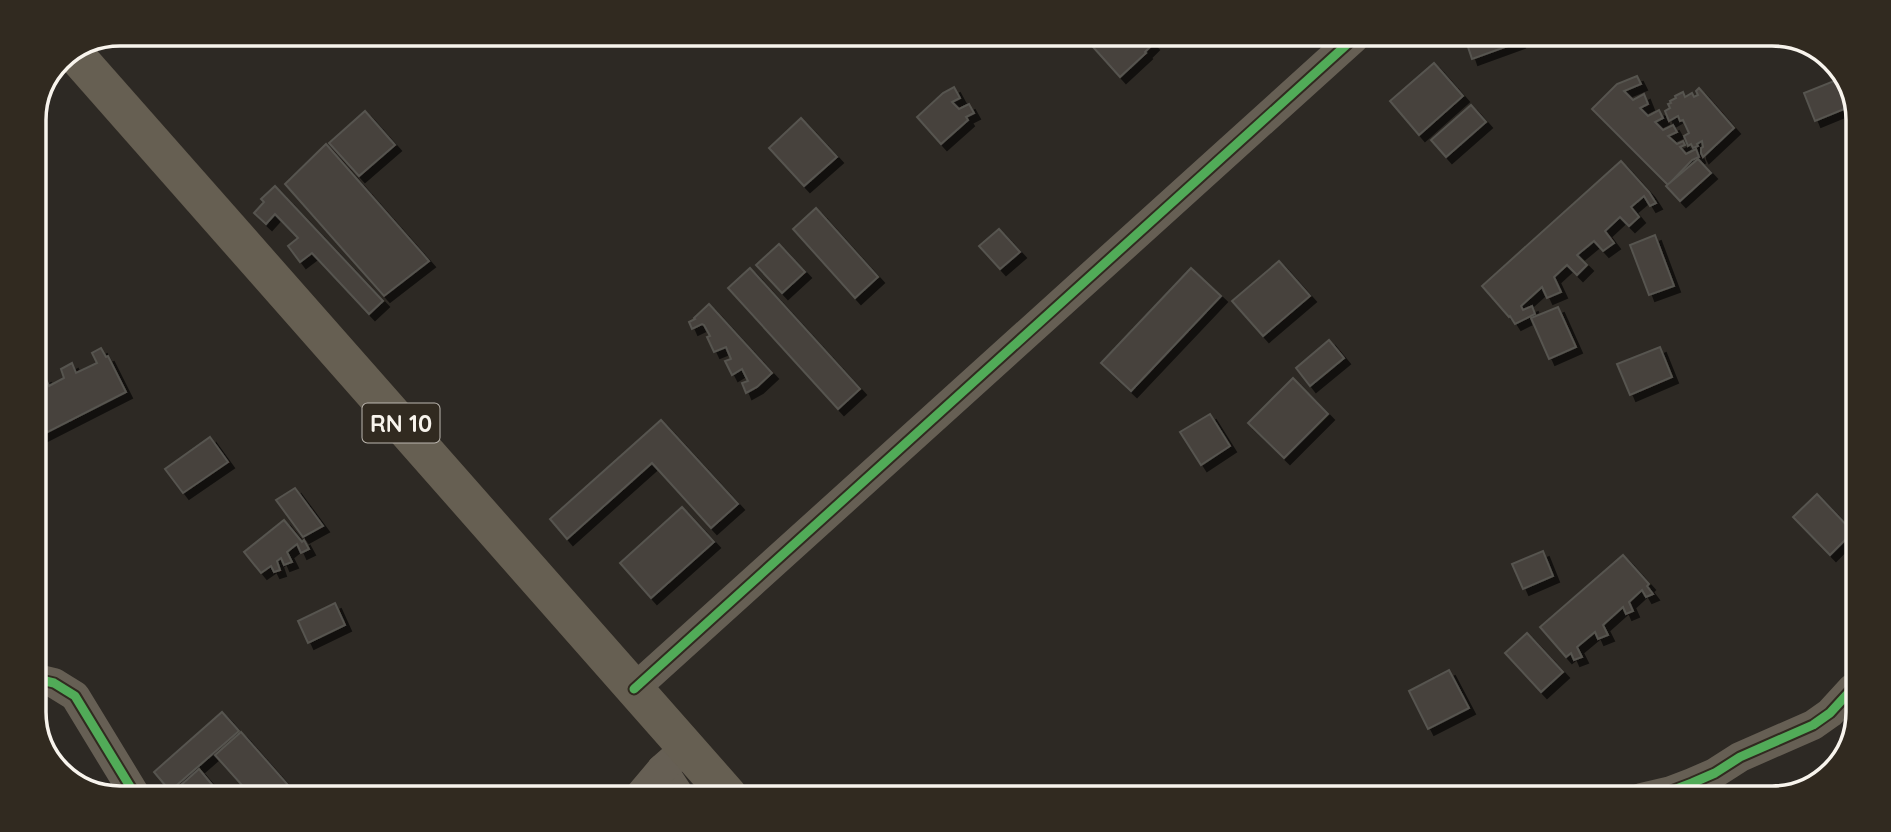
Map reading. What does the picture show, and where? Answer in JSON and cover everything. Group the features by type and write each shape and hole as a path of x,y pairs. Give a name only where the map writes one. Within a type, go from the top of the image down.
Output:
{"main road":[{"name":"RN 10","path":"78,58 634,689 675,758 715,786"}],"street":[{"path":"634,689 1345,46"},
{"path":"46,681 75,696 130,786"},
{"path":"1684,786 1813,725 1830,713 1846,696"},
{"path":"649,786 675,758"},
{"path":"675,758 678,786"}],"building":[{"path":"1092,46 1151,46 1146,53 1120,77"},
{"path":"1468,46 1508,46 1472,59"},
{"path":"1434,63 1463,96 1419,135 1390,101"},
{"path":"1637,76 1641,84 1624,91 1633,100 1644,94 1648,104 1640,108 1648,116 1659,110 1663,118 1655,122 1663,130 1673,125 1677,132 1668,136 1677,144 1683,141 1685,145 1680,147 1686,154 1696,149 1699,157 1692,160 1668,185 1592,109 1617,84"},
{"path":"1835,81 1844,109 1815,121 1804,93"},
{"path":"954,87 960,98 952,102 959,109 969,104 974,113 966,117 968,120 941,144 917,117 943,93"},
{"path":"1699,88 1734,128 1703,157 1702,141 1693,148 1691,144 1688,146 1684,136 1689,133 1683,120 1680,121 1678,116 1669,121 1665,111 1670,108 1668,104 1675,96 1683,92 1685,97 1692,93 1694,97 1698,95 1696,91"},
{"path":"1471,105 1486,122 1446,157 1431,140"},
{"path":"365,111 395,145 359,176 329,143"},
{"path":"801,118 837,157 804,186 769,148"},
{"path":"326,144 429,261 384,296 285,184"},
{"path":"1698,159 1711,173 1680,201 1666,186"},
{"path":"1621,161 1656,203 1650,206 1644,196 1631,207 1639,217 1629,226 1620,217 1605,231 1614,243 1603,251 1594,241 1577,255 1587,265 1577,275 1567,265 1554,277 1561,292 1547,298 1542,287 1521,306 1523,310 1532,306 1535,314 1515,324 1482,286"},
{"path":"275,186 383,301 369,314 312,253 300,262 288,246 298,238 275,214 266,224 254,213 264,202 261,199"},
{"path":"816,208 878,277 855,298 793,229"},
{"path":"999,229 1020,252 1000,269 979,246"},
{"path":"1655,235 1674,286 1649,295 1630,245"},
{"path":"779,244 805,272 782,293 756,265"},
{"path":"1279,261 1310,296 1263,336 1232,301"},
{"path":"750,268 860,389 838,409 728,288"},
{"path":"1191,268 1221,296 1131,391 1101,363"},
{"path":"709,304 772,373 746,393 742,383 748,381 742,369 732,375 725,361 731,359 726,347 714,352 704,325 692,329 689,322"},
{"path":"1558,307 1576,347 1549,359 1531,318"},
{"path":"1329,340 1344,358 1310,386 1296,368"},
{"path":"1660,347 1672,377 1630,395 1617,364"},
{"path":"101,348 106,357 108,356 126,392 46,433 46,379 49,386 64,378 61,369 72,363 76,373 97,363 92,353"},
{"path":"1293,378 1328,414 1284,458 1248,423"},
{"path":"1210,414 1230,446 1201,465 1180,432"},
{"path":"661,420 738,504 711,528 652,463 567,539 550,519"},
{"path":"210,437 228,462 183,493 165,469"},
{"path":"295,488 323,526 303,537 276,500"},
{"path":"1817,494 1846,524 1846,539 1830,555 1793,517"},
{"path":"682,507 714,542 651,598 620,563"},
{"path":"284,520 309,549 301,553 297,544 287,552 292,562 284,565 281,558 277,561 280,570 274,572 271,566 261,573 244,552"},
{"path":"1543,551 1553,576 1523,589 1512,564"},
{"path":"1623,555 1649,584 1647,586 1653,594 1646,597 1642,590 1629,602 1633,611 1626,614 1623,607 1603,625 1608,635 1598,639 1595,632 1577,647 1582,657 1574,660 1571,653 1566,657 1540,627"},
{"path":"335,603 345,625 308,643 298,621"},
{"path":"1527,633 1563,672 1541,692 1505,653"},
{"path":"1449,670 1469,708 1428,729 1409,691"},
{"path":"222,712 239,731 176,786 166,786 154,772"},
{"path":"241,732 289,786 243,786 215,755"},
{"path":"199,769 213,786 180,786"},
{"path":"1710,776 1716,786 1695,786"}],"cycle path":[{"path":"634,689 1345,46"},
{"path":"46,681 75,696 130,786"},
{"path":"1684,786 1715,773 1740,757 1813,725 1830,713 1846,696"}]}
